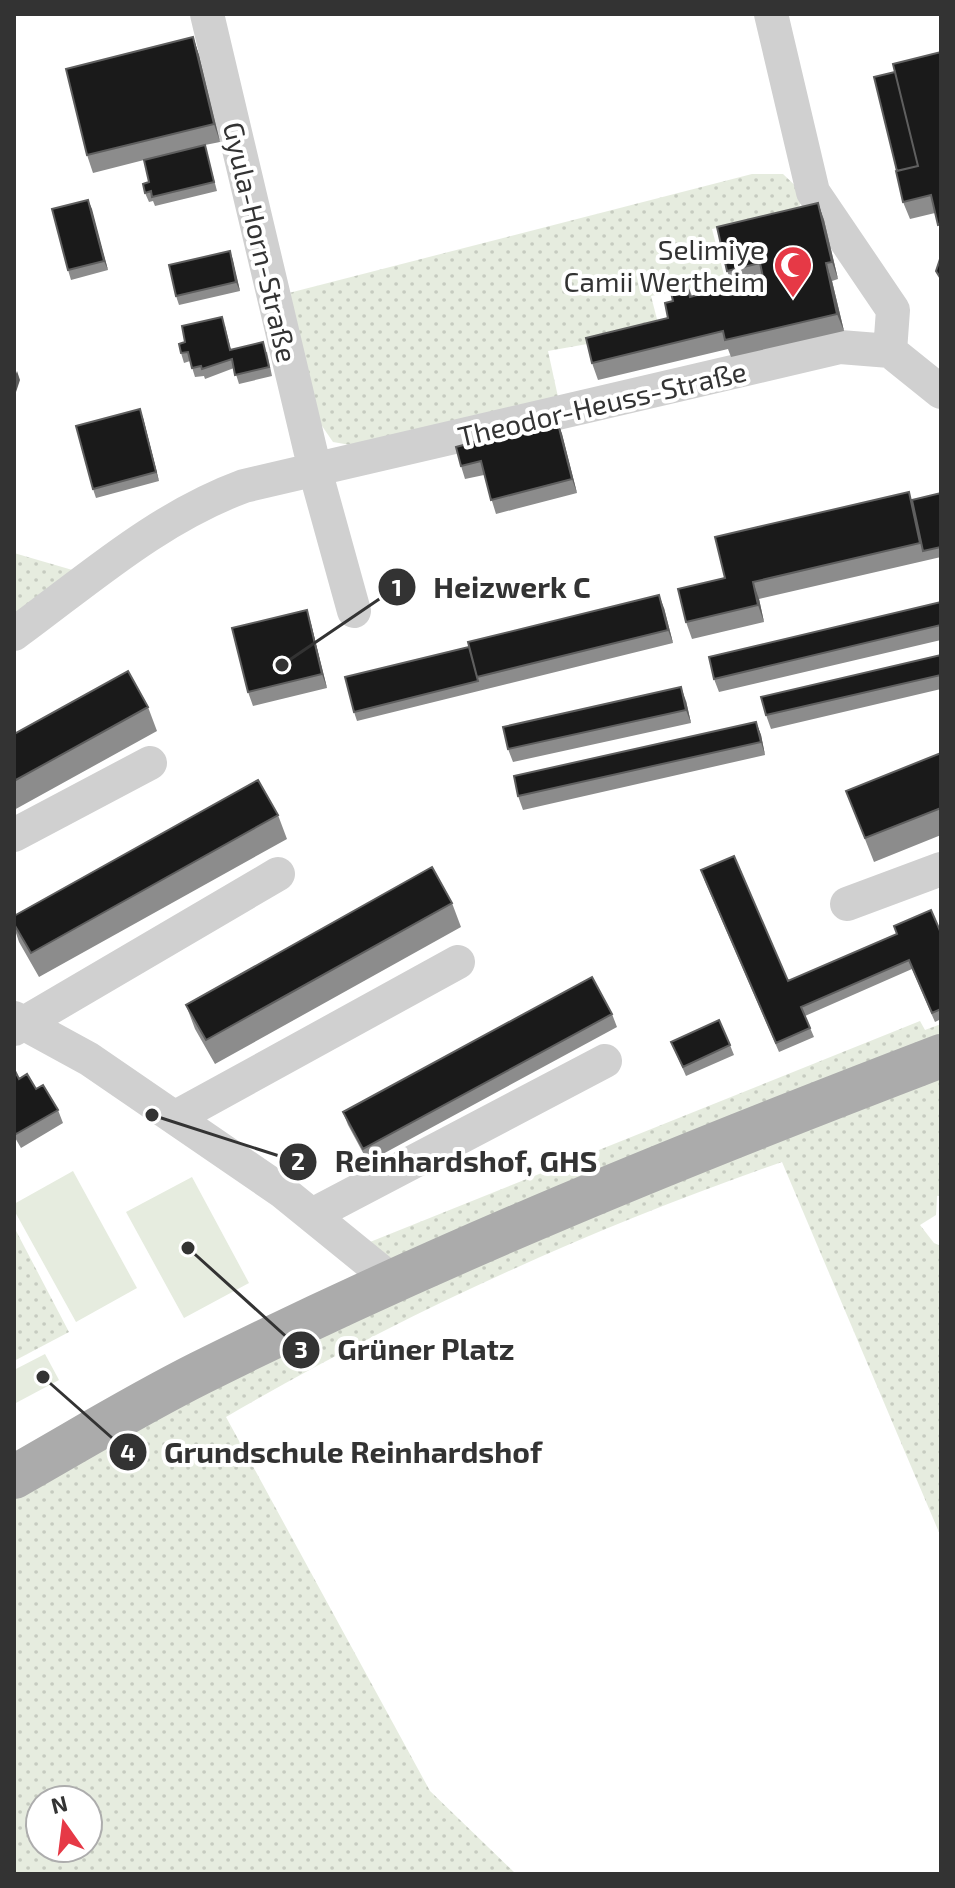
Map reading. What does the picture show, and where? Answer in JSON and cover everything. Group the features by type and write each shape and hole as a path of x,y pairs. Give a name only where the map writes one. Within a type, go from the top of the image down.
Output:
{"main road":[{"path":"14,1477 198,1374 395,1283 674,1159 941,1056"}],"street":[{"name":"Gyula-Horn-Straße","path":"207,14 315,470"},
{"path":"771,14 813,192 893,310 890,351 941,392"},
{"name":"Theodor-Heuss-Straße","path":"14,634 169,519 244,486 840,347 890,351"},
{"path":"315,470 354,611"},
{"path":"14,835 150,763"},
{"path":"847,904 941,869"},
{"path":"16,1023 278,874"},
{"path":"176,1117 458,962"},
{"path":"16,1023 89,1059 176,1117 312,1215 395,1283"},
{"path":"312,1215 605,1061"}],"shaded area":[{"path":"752,174 783,174 806,196 795,212 712,229 730,298 704,303 696,287 651,296 660,331 548,351 558,397 356,446 333,442 320,423 285,294"},
{"path":"14,553 93,576 14,634"},
{"path":"920,1021 925,1030 941,1024 941,1195 937,1196 936,1215 920,1225 934,1243 941,1246 941,1537 782,1162 710,1188 498,1276 360,1343 226,1417 430,1791 516,1874 14,1874 14,1477 394,1283 355,1248"},
{"path":"73,1171 137,1288 76,1322 14,1210 14,1204"},
{"path":"192,1177 249,1283 184,1318 126,1212"},
{"path":"14,1227 69,1332 14,1361"},
{"path":"45,1354 59,1380 14,1404 14,1370"}],"building":[{"path":"193,37 214,124 87,155 66,69"},
{"path":"941,52 941,224 938,225 931,195 903,202 896,171 918,166 893,64"},
{"path":"895,72 918,166 897,171 874,77"},
{"path":"205,145 214,182 152,197 151,191 145,193 143,184 149,182 144,160"},
{"path":"88,200 104,261 68,270 52,209"},
{"name":"Selimiye Camii Wertheim","path":"818,203 832,262 826,263 837,314 725,340 723,331 592,363 586,338 668,318 665,303 673,301 669,284 686,280 690,297 763,277 760,263 727,271 717,227"},
{"path":"230,251 236,282 176,296 169,265"},
{"path":"941,256 941,279 936,271"},
{"path":"222,317 230,350 263,342 269,367 235,375 232,359 202,369 201,366 192,368 188,352 181,353 179,344 185,342 182,326"},
{"path":"140,409 156,472 93,489 76,426"},
{"path":"557,420 572,479 491,500 481,461 461,466 456,447"},
{"path":"909,492 920,543 753,582 758,605 686,622 678,589 725,578 715,537"},
{"path":"941,493 941,547 923,551 912,500"},
{"path":"659,595 668,630 477,677 468,642"},
{"path":"941,602 941,625 714,679 709,657"},
{"path":"307,610 322,674 248,692 232,628"},
{"path":"469,647 478,681 354,712 345,677"},
{"path":"941,655 941,675 766,715 761,697"},
{"path":"128,671 148,707 14,781 14,734"},
{"path":"681,687 686,710 508,749 503,727"},
{"path":"756,722 761,742 518,796 514,776"},
{"path":"941,753 941,808 865,838 846,791"},
{"path":"258,780 278,815 31,953 14,924 14,916"},
{"path":"734,856 788,981 897,934 894,926 931,910 941,933 941,1009 932,1013 909,960 801,1007 810,1028 776,1043 701,870"},
{"path":"432,867 452,903 206,1040 186,1005"},
{"path":"592,977 612,1014 363,1149 343,1112"},
{"path":"719,1020 730,1045 683,1067 671,1042"},
{"path":"15,1071 19,1079 27,1074 36,1089 43,1085 58,1110 16,1134 14,1132"}],"place":[{"name":"Selimiye Camii Wertheim","path":"793,299"},
{"name":"Heizwerk C","path":"282,665"},
{"name":"Reinhardshof, GHS","path":"152,1115"},
{"name":"Grüner Platz","path":"188,1248"},
{"name":"Grundschule Reinhardshof","path":"43,1377"}]}
